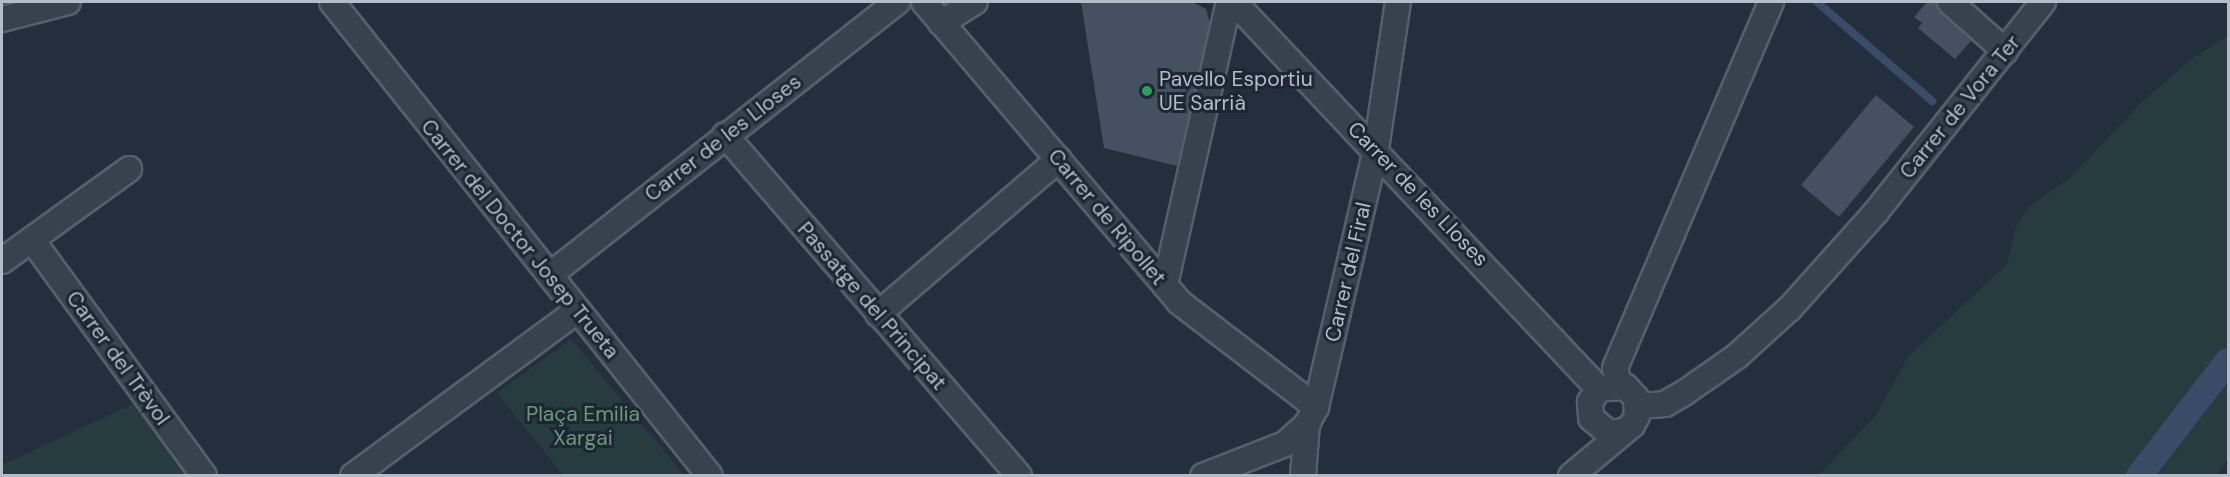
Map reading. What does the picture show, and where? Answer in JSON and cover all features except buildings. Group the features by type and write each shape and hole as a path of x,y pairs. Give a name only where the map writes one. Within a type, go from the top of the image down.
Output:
{"street":[{"path":"2,19 68,2"},
{"name":"Carrer del Doctor Josep Trueta","path":"332,2 710,476"},
{"name":"Carrer de les Lloses","path":"550,275 725,135 897,2"},
{"name":"Carrer de Ripollet","path":"924,2 1179,302 1312,415"},
{"path":"941,23 975,2"},
{"path":"1165,285 1228,2"},
{"name":"Carrer de les Lloses","path":"1234,2 1609,387"},
{"name":"Carrer del Firal","path":"1302,476 1312,415 1376,149 1398,2"},
{"path":"1624,431 1601,430 1591,418 1590,402 1609,387 1615,368 1771,2"},
{"path":"1950,2 2005,51"},
{"name":"Carrer de Vora Ter","path":"1638,406 1665,404 1737,356 1790,308 1876,212 2043,2"},
{"name":"Passatge del Principat","path":"725,135 1019,476"},
{"path":"878,314 1059,159"},
{"path":"2,261 129,170"},
{"name":"Carrer del Trèvol","path":"32,240 204,476"},
{"path":"353,476 577,311"},
{"path":"1571,476 1624,431 1637,416 1638,406 1632,392 1609,387"},
{"path":"1203,476 1285,444 1312,415"}],"green space":[{"path":"2228,36 2228,459 2217,475 1818,475 1875,417 1907,358 2007,264 2016,227 2029,207 2071,177 2141,103 2193,58"},
{"name":"Plaça Emilia Xargai","path":"571,339 684,475 563,475 497,393"},
{"path":"135,403 188,475 2,475 2,465"}],"waterway":[{"path":"1817,2 1932,101"},
{"path":"2139,476 2228,361"}],"place":[{"name":"Pavello Esportiu UE Sarrià","path":"1147,91"}]}
